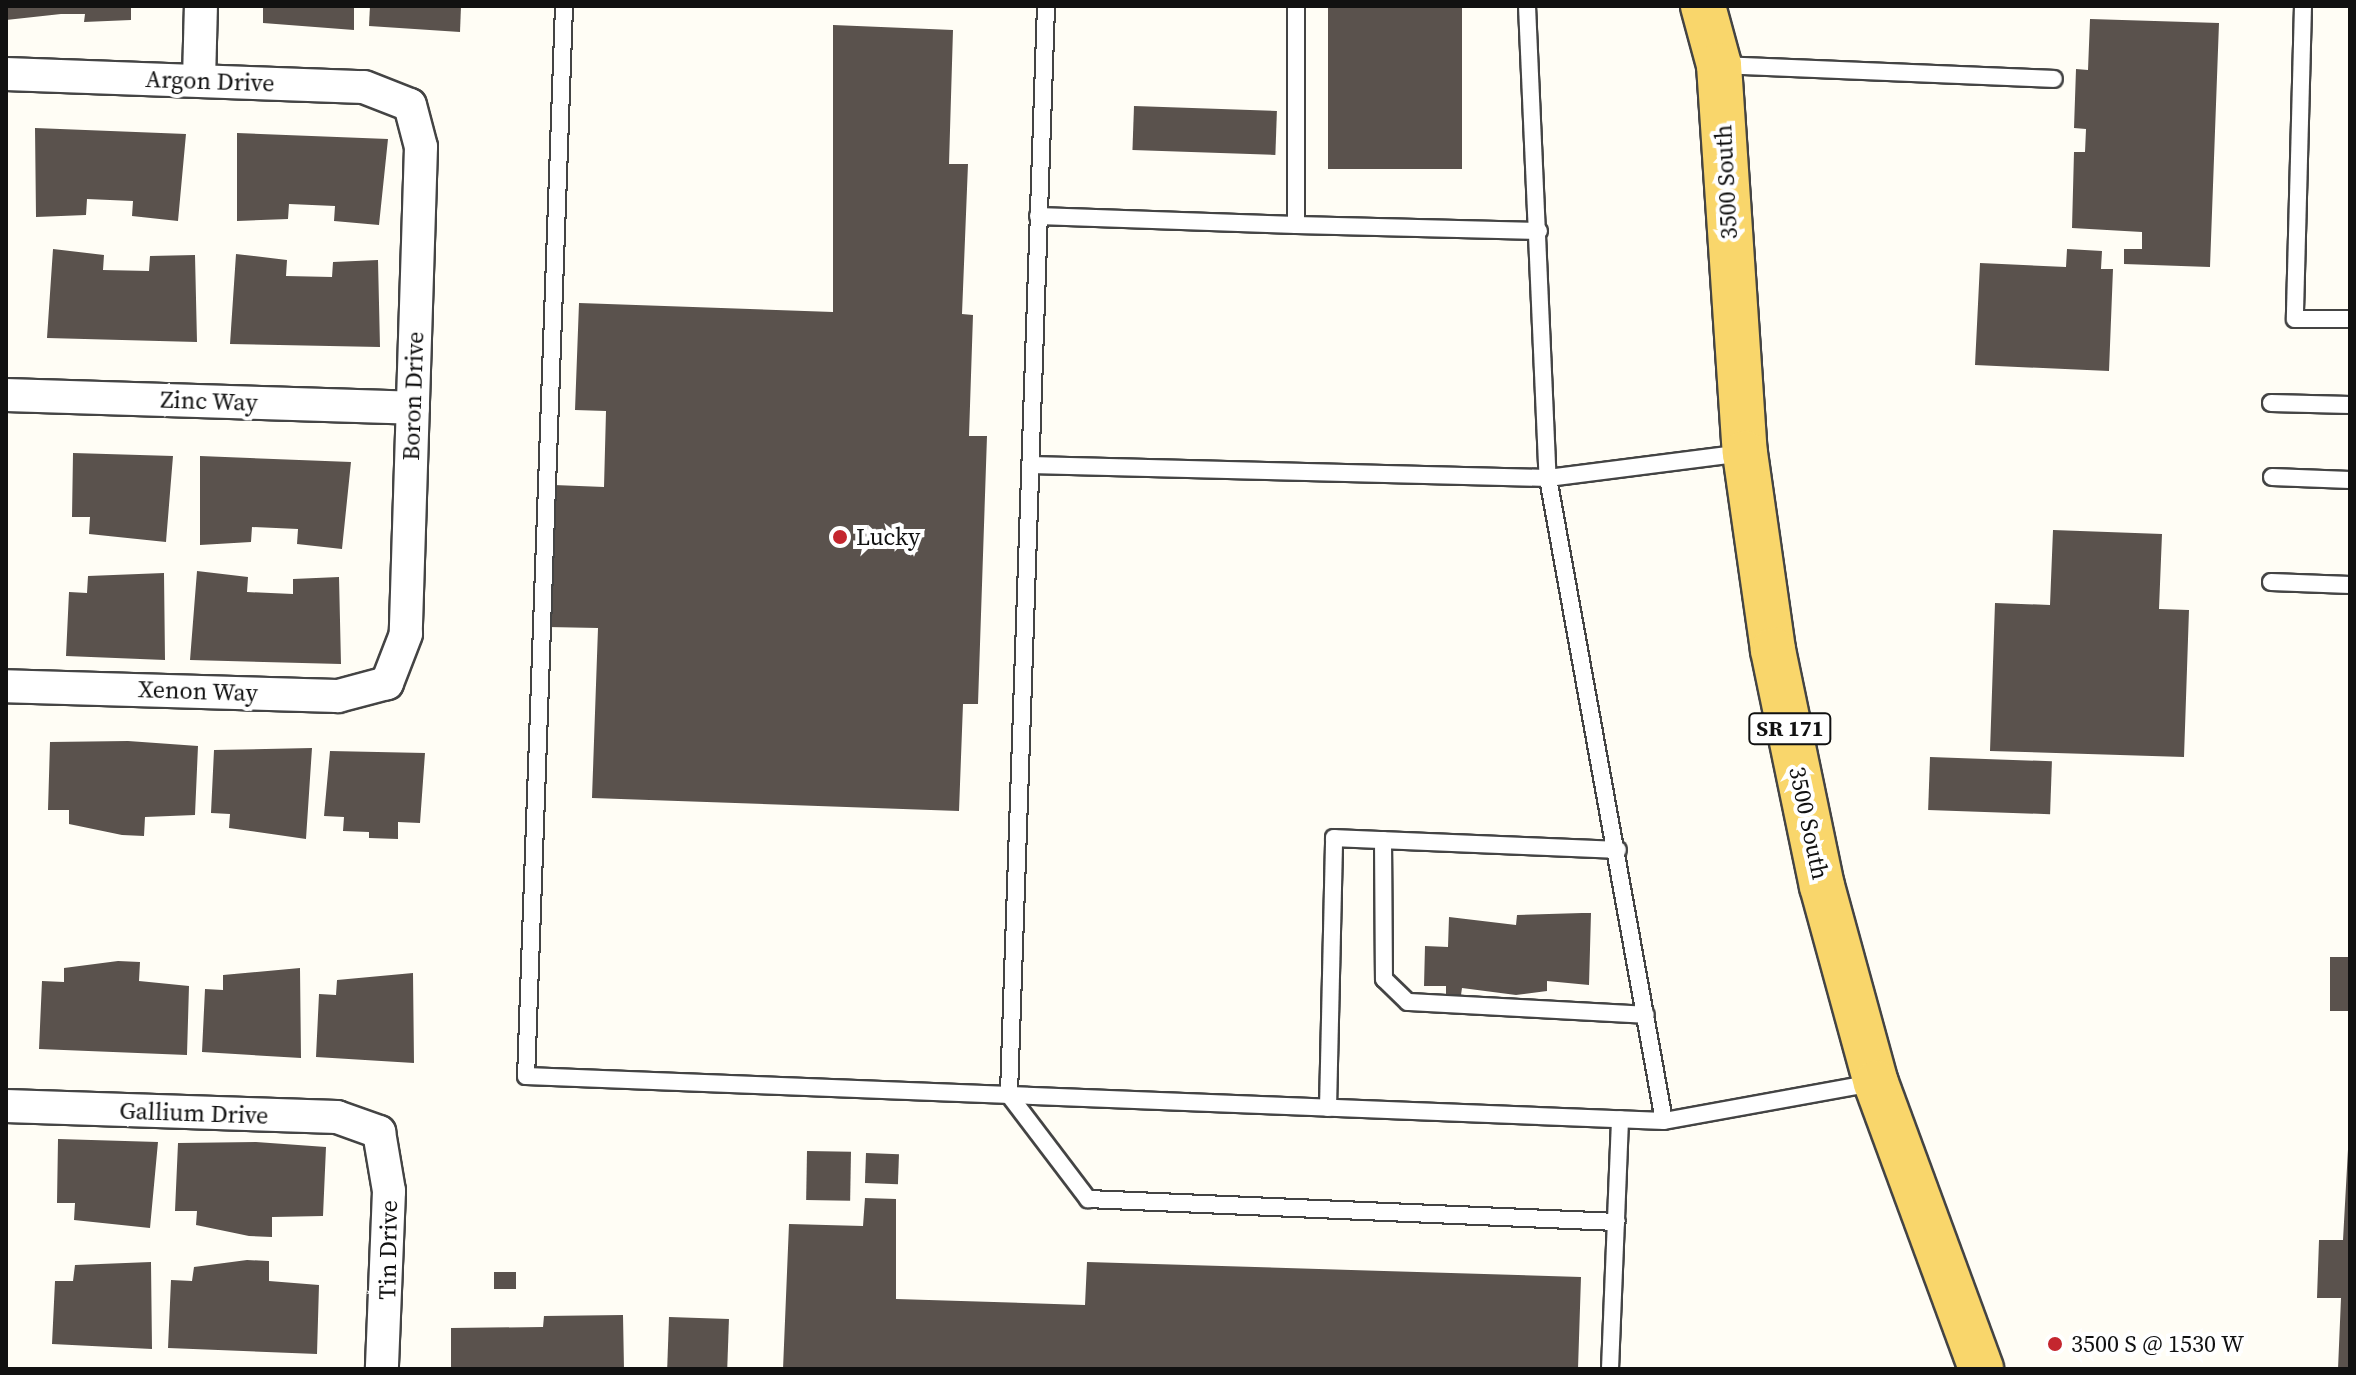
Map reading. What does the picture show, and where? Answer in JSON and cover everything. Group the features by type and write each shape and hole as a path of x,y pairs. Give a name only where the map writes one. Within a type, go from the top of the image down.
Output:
{"main road":[{"name":"3500 South","path":"1703,6 1719,65 1745,453 1773,650 1822,886 1876,1083 1981,1369"},
{"name":"3500 South","path":"1719,65 1735,6"}],"street":[{"path":"199,80 201,6"},
{"name":"Argon Drive","path":"6,74 364,87 410,105"},
{"name":"Boron Drive","path":"387,683 406,634 421,147 410,105"},
{"name":"Zinc Way","path":"6,395 413,408"},
{"name":"Xenon Way","path":"6,686 338,696 387,683"},
{"name":"Gallium Drive","path":"6,1106 337,1117 379,1132"},
{"name":"Tin Drive","path":"379,1132 389,1191 382,1369"}],"lane":[{"path":"564,6 526,1076 1664,1121 1876,1083"},
{"path":"1046,6 1009,1095 1088,1199 1616,1222"},
{"path":"1296,6 1296,225"},
{"path":"1527,6 1548,478 1618,850 1664,1121"},
{"path":"2303,6 2295,319 2350,319"},
{"path":"1719,65 2054,79"},
{"path":"1038,216 1539,231"},
{"path":"2271,403 2350,405"},
{"path":"1030,465 1548,478 1745,453"},
{"path":"2272,477 2350,480"},
{"path":"2271,582 2350,585"},
{"path":"1328,1108 1334,838 1618,850"},
{"path":"1383,840 1384,979 1408,1002 1646,1015"},
{"path":"1610,1369 1620,1119"}],"building":[{"path":"6,6 131,6 131,20 84,22 85,14 61,14 6,20"},
{"path":"263,6 354,6 354,30 263,23"},
{"path":"370,6 461,6 460,32 369,26"},
{"path":"1328,6 1462,6 1462,169 1328,169"},
{"path":"2090,19 2219,23 2210,267 2124,264 2124,249 2142,249 2142,232 2072,228 2074,152 2085,152 2086,129 2074,128 2076,69 2088,70"},
{"path":"833,25 953,30 949,164 968,164 962,314 973,315 969,436 987,436 978,704 963,704 959,811 592,798 598,628 548,627 554,485 604,487 606,411 575,410 579,303 833,312"},
{"path":"1134,106 1277,111 1275,155 1132,150"},
{"path":"35,128 186,134 178,221 132,216 133,201 87,199 86,215 36,217"},
{"path":"237,133 388,139 379,225 334,221 335,206 289,204 288,219 237,221"},
{"path":"53,249 104,255 103,270 149,271 150,256 195,255 197,342 47,338"},
{"path":"2067,249 2102,251 2101,269 2113,269 2109,371 1975,365 1980,263 2066,267"},
{"path":"236,254 287,260 286,276 332,277 333,262 378,260 380,347 230,344"},
{"path":"73,453 173,456 166,542 89,534 90,517 72,517"},
{"path":"200,456 351,462 342,549 297,544 298,529 252,527 251,542 200,545"},
{"path":"2053,530 2162,534 2159,609 2189,610 2184,757 1990,751 1995,603 2050,605"},
{"path":"197,571 248,577 247,592 293,594 293,579 339,577 341,664 190,660"},
{"path":"164,573 165,660 66,656 69,592 87,593 88,576"},
{"path":"128,741 198,746 195,815 145,817 144,836 122,835 69,824 69,810 48,810 50,742"},
{"path":"312,748 306,839 229,828 230,814 211,813 214,750"},
{"path":"330,751 425,753 420,823 398,822 398,839 369,838 369,832 343,831 344,817 324,816"},
{"path":"1930,757 2052,761 2050,814 1928,810"},
{"path":"1591,913 1589,985 1547,981 1547,991 1516,995 1462,988 1461,995 1446,995 1446,986 1424,986 1425,946 1448,947 1449,917 1516,925 1517,915"},
{"path":"2330,957 2350,957 2350,1011 2330,1011"},
{"path":"118,961 140,962 139,981 189,986 187,1055 39,1049 42,981 64,982 64,968"},
{"path":"300,968 301,1058 202,1052 205,989 223,990 223,975"},
{"path":"413,973 414,1063 316,1057 319,994 336,995 337,980"},
{"path":"2350,1113 2350,1369 2338,1369 2341,1298 2317,1298 2319,1240 2343,1240"},
{"path":"58,1139 158,1142 150,1228 74,1220 75,1203 57,1203"},
{"path":"256,1142 326,1147 323,1216 272,1217 272,1237 249,1236 196,1225 197,1211 175,1211 178,1143"},
{"path":"807,1151 851,1152 850,1201 806,1200"},
{"path":"866,1153 899,1154 898,1184 865,1183"},
{"path":"865,1198 896,1199 896,1299 1085,1305 1087,1262 1581,1277 1578,1369 783,1369 789,1224 863,1226"},
{"path":"247,1260 269,1261 269,1281 319,1285 317,1354 168,1348 171,1280 192,1281 194,1267"},
{"path":"151,1262 152,1349 52,1344 55,1281 73,1281 75,1265"},
{"path":"494,1272 516,1272 516,1289 494,1289"},
{"path":"623,1315 624,1369 451,1369 451,1328 543,1327 544,1316"},
{"path":"669,1317 729,1319 727,1369 667,1369"}],"place":[{"name":"Lucky","path":"840,537"},
{"name":"3500 S @ 1530 W","path":"2055,1344"}]}
